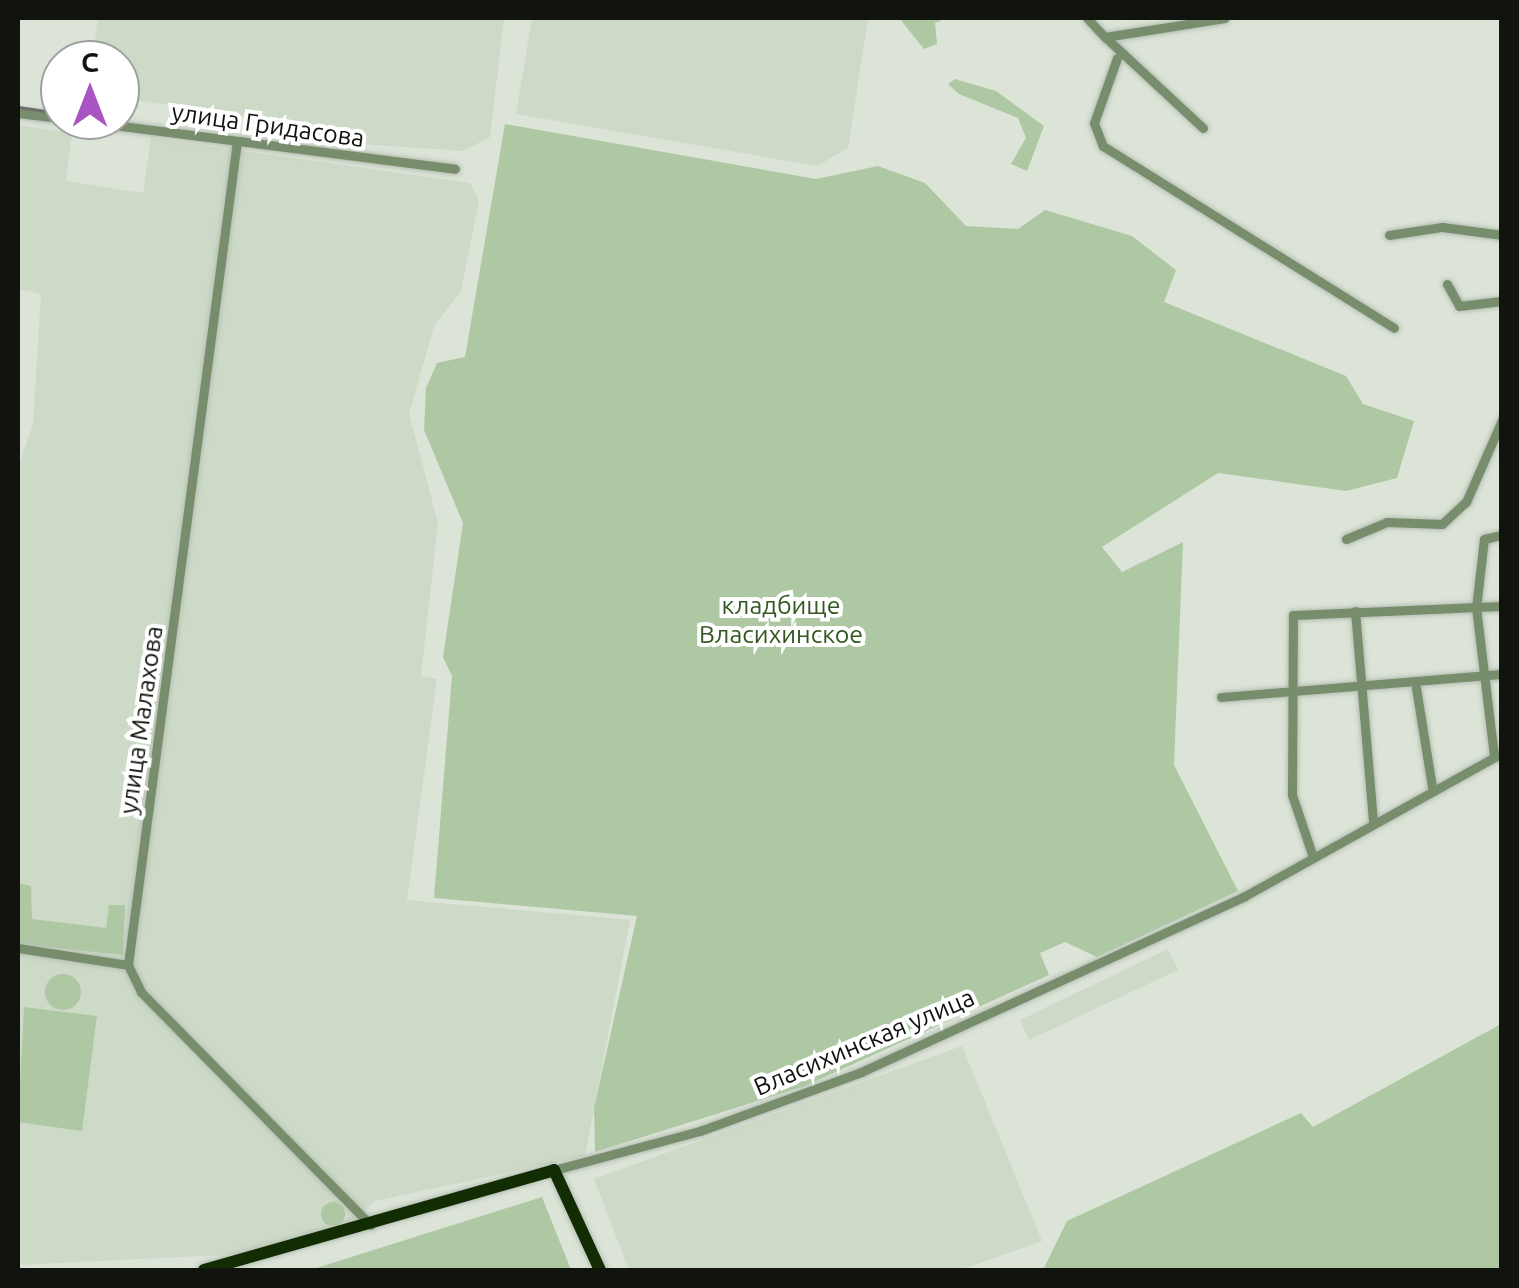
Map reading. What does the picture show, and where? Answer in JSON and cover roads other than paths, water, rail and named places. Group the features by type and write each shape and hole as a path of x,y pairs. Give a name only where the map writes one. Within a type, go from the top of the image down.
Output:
{"highway":[{"name":"Власихинская улица","path":"211,1270 554,1170"},
{"path":"554,1170 600,1270"}],"street":[{"path":"1087,18 1117,58 1203,128"},
{"path":"1105,37 1225,18"},
{"path":"1117,58 1094,123 1103,146 1394,328"},
{"name":"улица Гридасова","path":"140,128 455,169"},
{"name":"улица Малахова","path":"128,965 237,141"},
{"path":"1389,235 1442,227 1502,235"},
{"path":"1447,284 1459,306 1502,301"},
{"path":"1346,539 1386,522 1442,524 1466,502 1502,420"},
{"path":"1498,755 1479,679 1476,608 1484,539 1502,535"},
{"path":"1313,856 1292,795 1292,615 1502,606"},
{"path":"1355,611 1358,691 1372,822"},
{"path":"1220,698 1416,688 1502,674"},
{"path":"1416,688 1432,787"},
{"name":"Власихинская улица","path":"554,1170 700,1132 861,1072 1313,856 1432,787 1498,755"},
{"path":"18,948 128,965 141,992 296,1155 362,1210 372,1225"}],"tram line":[{"path":"18,107 40,110"}],"park label":[{"name":"кладбище Власихинское","path":"781,620"}]}
